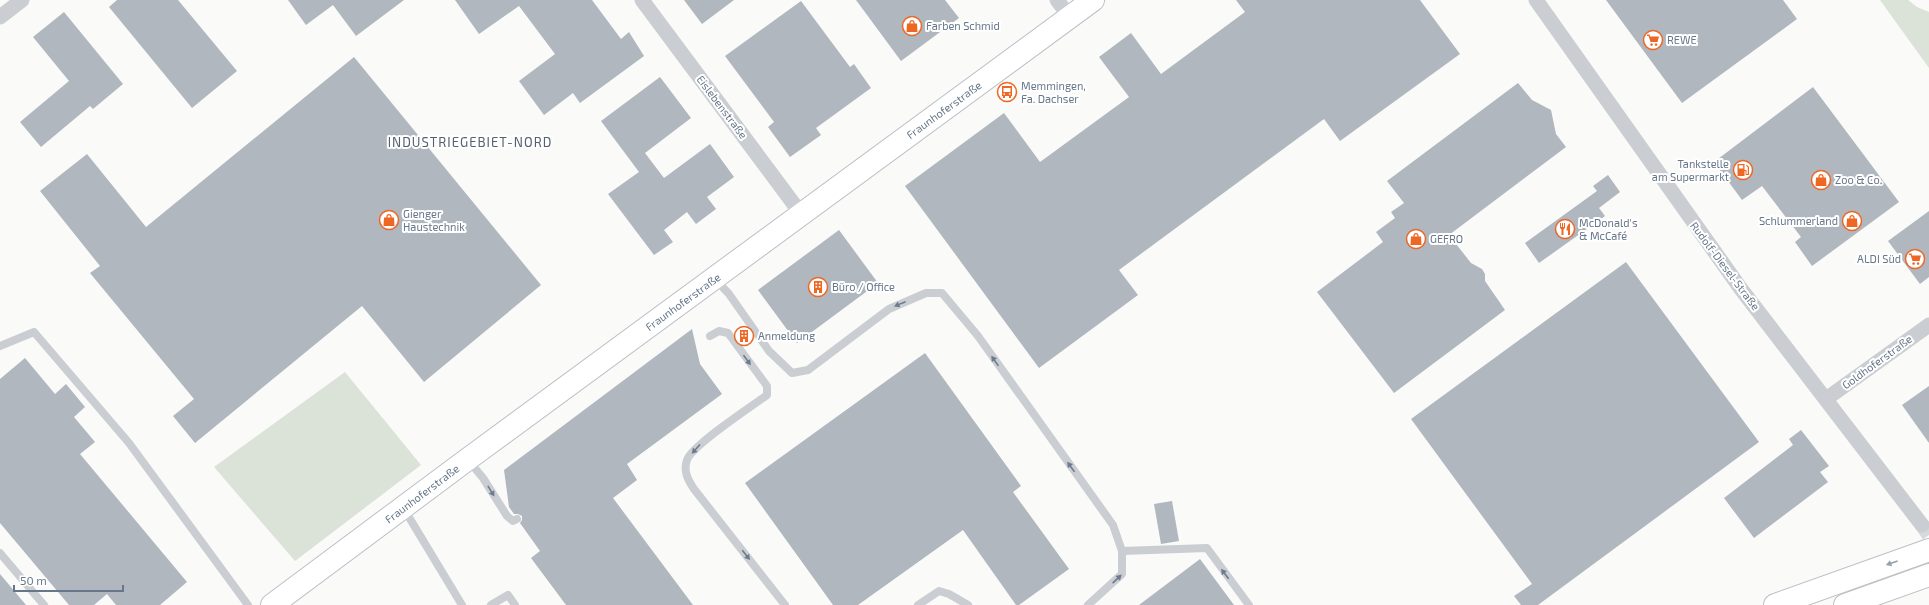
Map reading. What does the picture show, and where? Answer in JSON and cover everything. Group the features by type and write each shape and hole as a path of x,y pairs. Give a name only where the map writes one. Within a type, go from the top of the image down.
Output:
{"main road":[{"name":"Fraunhoferstraße","path":"272,605 468,459 802,215 1064,8 1093,0"},
{"path":"1775,605 1929,550"},
{"path":"1845,605 1929,575"}],"street":[{"path":"0,17 21,0"},
{"name":"Eislebenstraße","path":"642,0 802,215"},
{"name":"Rudolf-Diesel-Straße","path":"1536,0 1699,232 1922,524"},
{"name":"Goldhoferstraße","path":"1826,399 1929,325"}],"lane":[{"path":"715,279 729,294 770,351 792,373 808,370 889,309 926,293 942,293 978,336 1113,524 1122,551 1122,574 1088,605"},
{"path":"0,346 34,332 129,443 248,605"},
{"path":"710,336 718,332 728,333 767,386 767,395 703,441 687,459 686,475 694,489 785,605"},
{"path":"468,459 483,478 507,516 513,521 517,519"},
{"path":"403,508 462,605"},
{"path":"1122,551 1207,548 1249,605"},
{"path":"0,553 44,605"},
{"path":"918,605 939,591 949,594 968,605"},
{"path":"491,605 508,595 515,605"}],"shaded area":[{"path":"1880,0 1908,0 1917,7 1929,12 1929,68"},
{"path":"345,372 421,465 295,561 214,467"}],"building":[{"path":"117,0 178,0 237,71 192,108 109,7"},
{"path":"288,0 404,0 356,36 333,5 306,25"},
{"path":"455,0 592,0 621,39 629,32 644,56 580,103 573,93 544,115 519,81 555,54 519,6 479,34"},
{"path":"684,0 734,0 702,24"},
{"name":"Farben Schmid","path":"856,0 945,0 959,18 901,61"},
{"path":"1236,0 1420,0 1460,54 1340,141 1324,119 1119,270 1138,295 1039,368 905,186 1004,113 1040,162 1129,97 1099,57 1131,33 1161,74 1245,12"},
{"path":"1606,0 1783,0 1797,19 1682,103"},
{"path":"801,1 850,67 854,64 871,88 816,128 821,135 790,157 768,127 774,122 725,56"},
{"path":"64,12 123,84 93,109 90,106 41,147 20,122 69,81 33,37"},
{"path":"354,57 541,285 424,382 362,306 195,443 173,416 194,399 90,273 100,266 40,191 87,154 146,227"},
{"path":"660,77 691,118 645,153 664,178 710,144 734,177 707,197 716,209 696,224 687,212 664,230 673,242 654,255 608,194 639,172 601,121"},
{"name":"GEFRO","path":"1518,83 1532,100 1551,110 1556,134 1566,147 1449,235 1471,263 1482,269 1485,274 1485,281 1505,310 1394,393 1317,292 1383,242 1376,232 1395,218 1391,212 1404,203 1387,181"},
{"path":"1813,87 1899,202 1812,266 1795,242 1801,237 1762,186 1742,200 1714,162"},
{"name":"McDonald's & McCafé","path":"1608,175 1620,192 1599,208 1605,216 1539,263 1525,243 1597,191 1593,186"},
{"name":"ALDI Süd","path":"1929,211 1929,277 1920,284 1888,241"},
{"name":"Büro / Office","path":"839,230 878,283 797,343 758,290"},
{"path":"1626,262 1759,442 1538,605 1521,605 1514,596 1532,584 1411,419"},
{"name":"Anmeldung","path":"745,326 753,338 744,345 735,333"},
{"path":"692,329 700,364 722,394 627,464 637,480 613,498 693,605 566,605 531,558 540,551 520,523 522,516 514,514 509,507 504,470"},
{"path":"925,353 1021,486 1013,492 1069,569 1019,605 1016,605 963,530 858,605 833,605 745,483"},
{"path":"25,358 55,394 66,384 85,407 74,417 95,442 80,454 187,582 160,605 116,605 107,594 94,605 69,605 0,523 0,379"},
{"path":"1929,386 1929,443 1902,405"},
{"path":"1801,430 1829,466 1820,472 1828,482 1754,538 1724,498 1793,445 1789,439"},
{"path":"1172,501 1179,541 1161,544 1154,504"},
{"path":"1200,559 1234,605 1139,605"},
{"path":"0,574 26,605 0,605"}],"tunnel":[{"path":"1922,525 1929,535"}],"place":[{"name":"Farben Schmid","path":"912,26"},
{"name":"REWE","path":"1653,40"},
{"name":"Memmingen, Fa. Dachser","path":"1007,92"},
{"name":"Tankstelle am Supermarkt","path":"1743,170"},
{"name":"Zoo & Co.","path":"1821,180"},
{"name":"Gienger Haustechnik","path":"389,220"},
{"name":"Schlummerland","path":"1852,221"},
{"name":"McDonald's & McCafé","path":"1565,229"},
{"name":"GEFRO","path":"1416,239"},
{"name":"ALDI Süd","path":"1915,259"},
{"name":"Büro / Office","path":"818,287"},
{"name":"Anmeldung","path":"744,336"}],"district":[{"name":"INDUSTRIEGEBIET-NORD","path":"470,142"}]}
